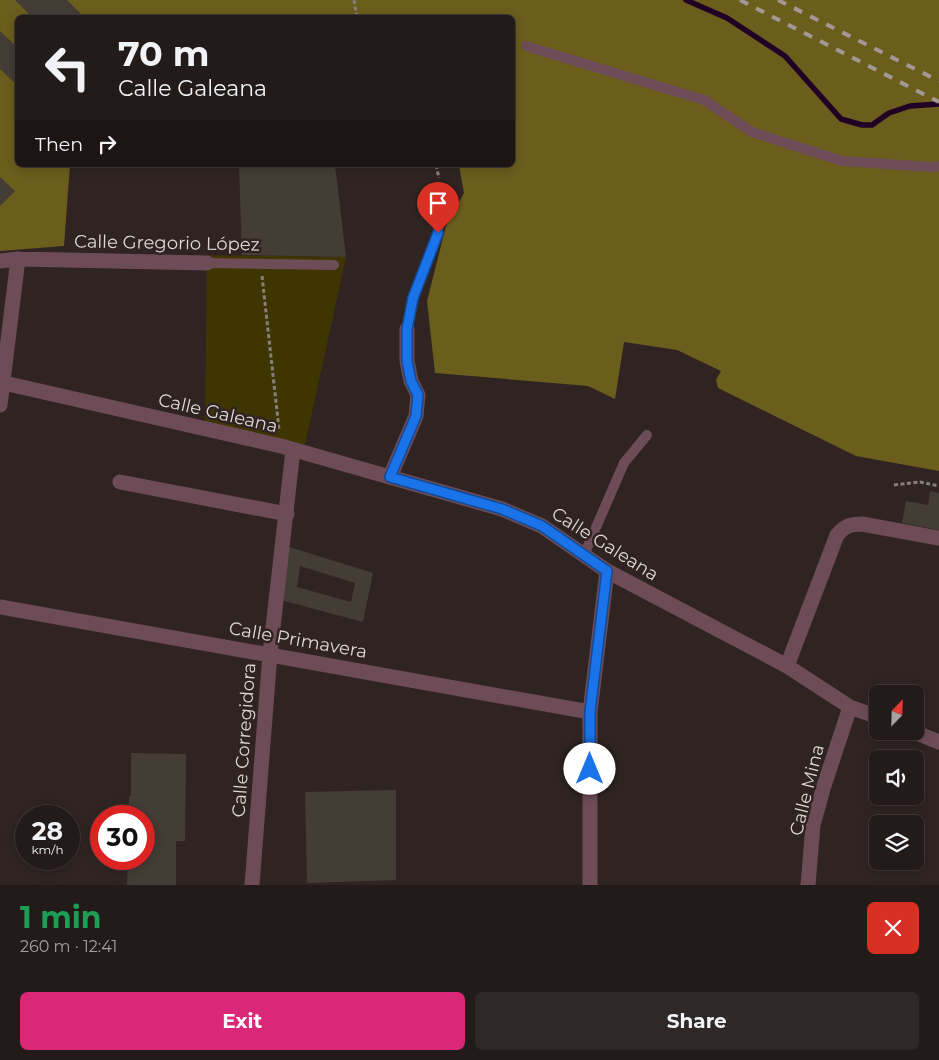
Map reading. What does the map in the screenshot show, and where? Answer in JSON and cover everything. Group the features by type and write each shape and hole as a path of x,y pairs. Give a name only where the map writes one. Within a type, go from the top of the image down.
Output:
{"street":[{"path":"0,405 18,259"},
{"name":"Calle Gregorio López","path":"0,261 18,259 207,263"},
{"path":"390,477 416,416 418,395 411,381 407,361 407,329"},
{"name":"Calle Galeana","path":"2,382 287,448 502,509 542,526 607,571 787,666 850,707 869,714"},
{"name":"Calle Corregidora","path":"252,885 270,654 287,514 287,448"},
{"path":"120,482 287,514"},
{"path":"787,666 837,535 844,527 852,524 862,524 939,538"},
{"path":"590,885 590,712 607,571"},
{"name":"Calle Primavera","path":"0,607 590,712"},
{"name":"Calle Mina","path":"808,885 814,825 822,789 850,707"},
{"path":"924,736 939,742"}],"lane":[{"path":"526,46 704,100 752,132 842,161 939,166"},
{"path":"407,329 413,298 438,233 442,191"},
{"name":"Calle Gregorio López","path":"207,263 334,265"},
{"path":"584,555 624,463 647,435"}],"path":[{"path":"354,0 358,15"},
{"path":"261,264 287,448"},
{"path":"894,486 920,482 939,486"}],"shaded area":[{"path":"0,0 939,0 939,471 856,456 718,388 716,380 721,371 677,350 624,342 615,399 588,386 435,373 427,301 446,226 464,193 459,167 515,167 515,15 15,15 15,167 70,167 64,246 0,251"},
{"path":"207,255 346,257 305,445 205,423"}],"building":[{"path":"15,0 67,0 82,15 30,15"},
{"path":"0,31 15,45 15,83 0,69"},
{"path":"239,167 335,167 346,257 242,255"},
{"path":"0,177 15,191 0,206"},
{"path":"930,491 939,493 939,530 902,523 906,501 928,505"},
{"path":"289,547 373,573 363,622 281,600","holes":["300,566 355,583 351,602 297,587"]},
{"path":"131,753 186,754 185,841 176,841 176,885 127,885 128,870 155,870 155,805 129,805 129,796 131,796"},
{"path":"396,790 396,880 307,883 305,792"}],"waterway":[{"path":"686,0 727,18 785,56 841,119 862,125 872,125 889,113 910,106 939,104"}],"railway":[{"path":"740,0 939,102"},
{"path":"778,0 939,81"}],"route":[{"path":"438,233 413,298 407,329 407,361 411,381 418,395 416,416 390,477 502,509 542,526 607,571 590,712 590,769"}]}
